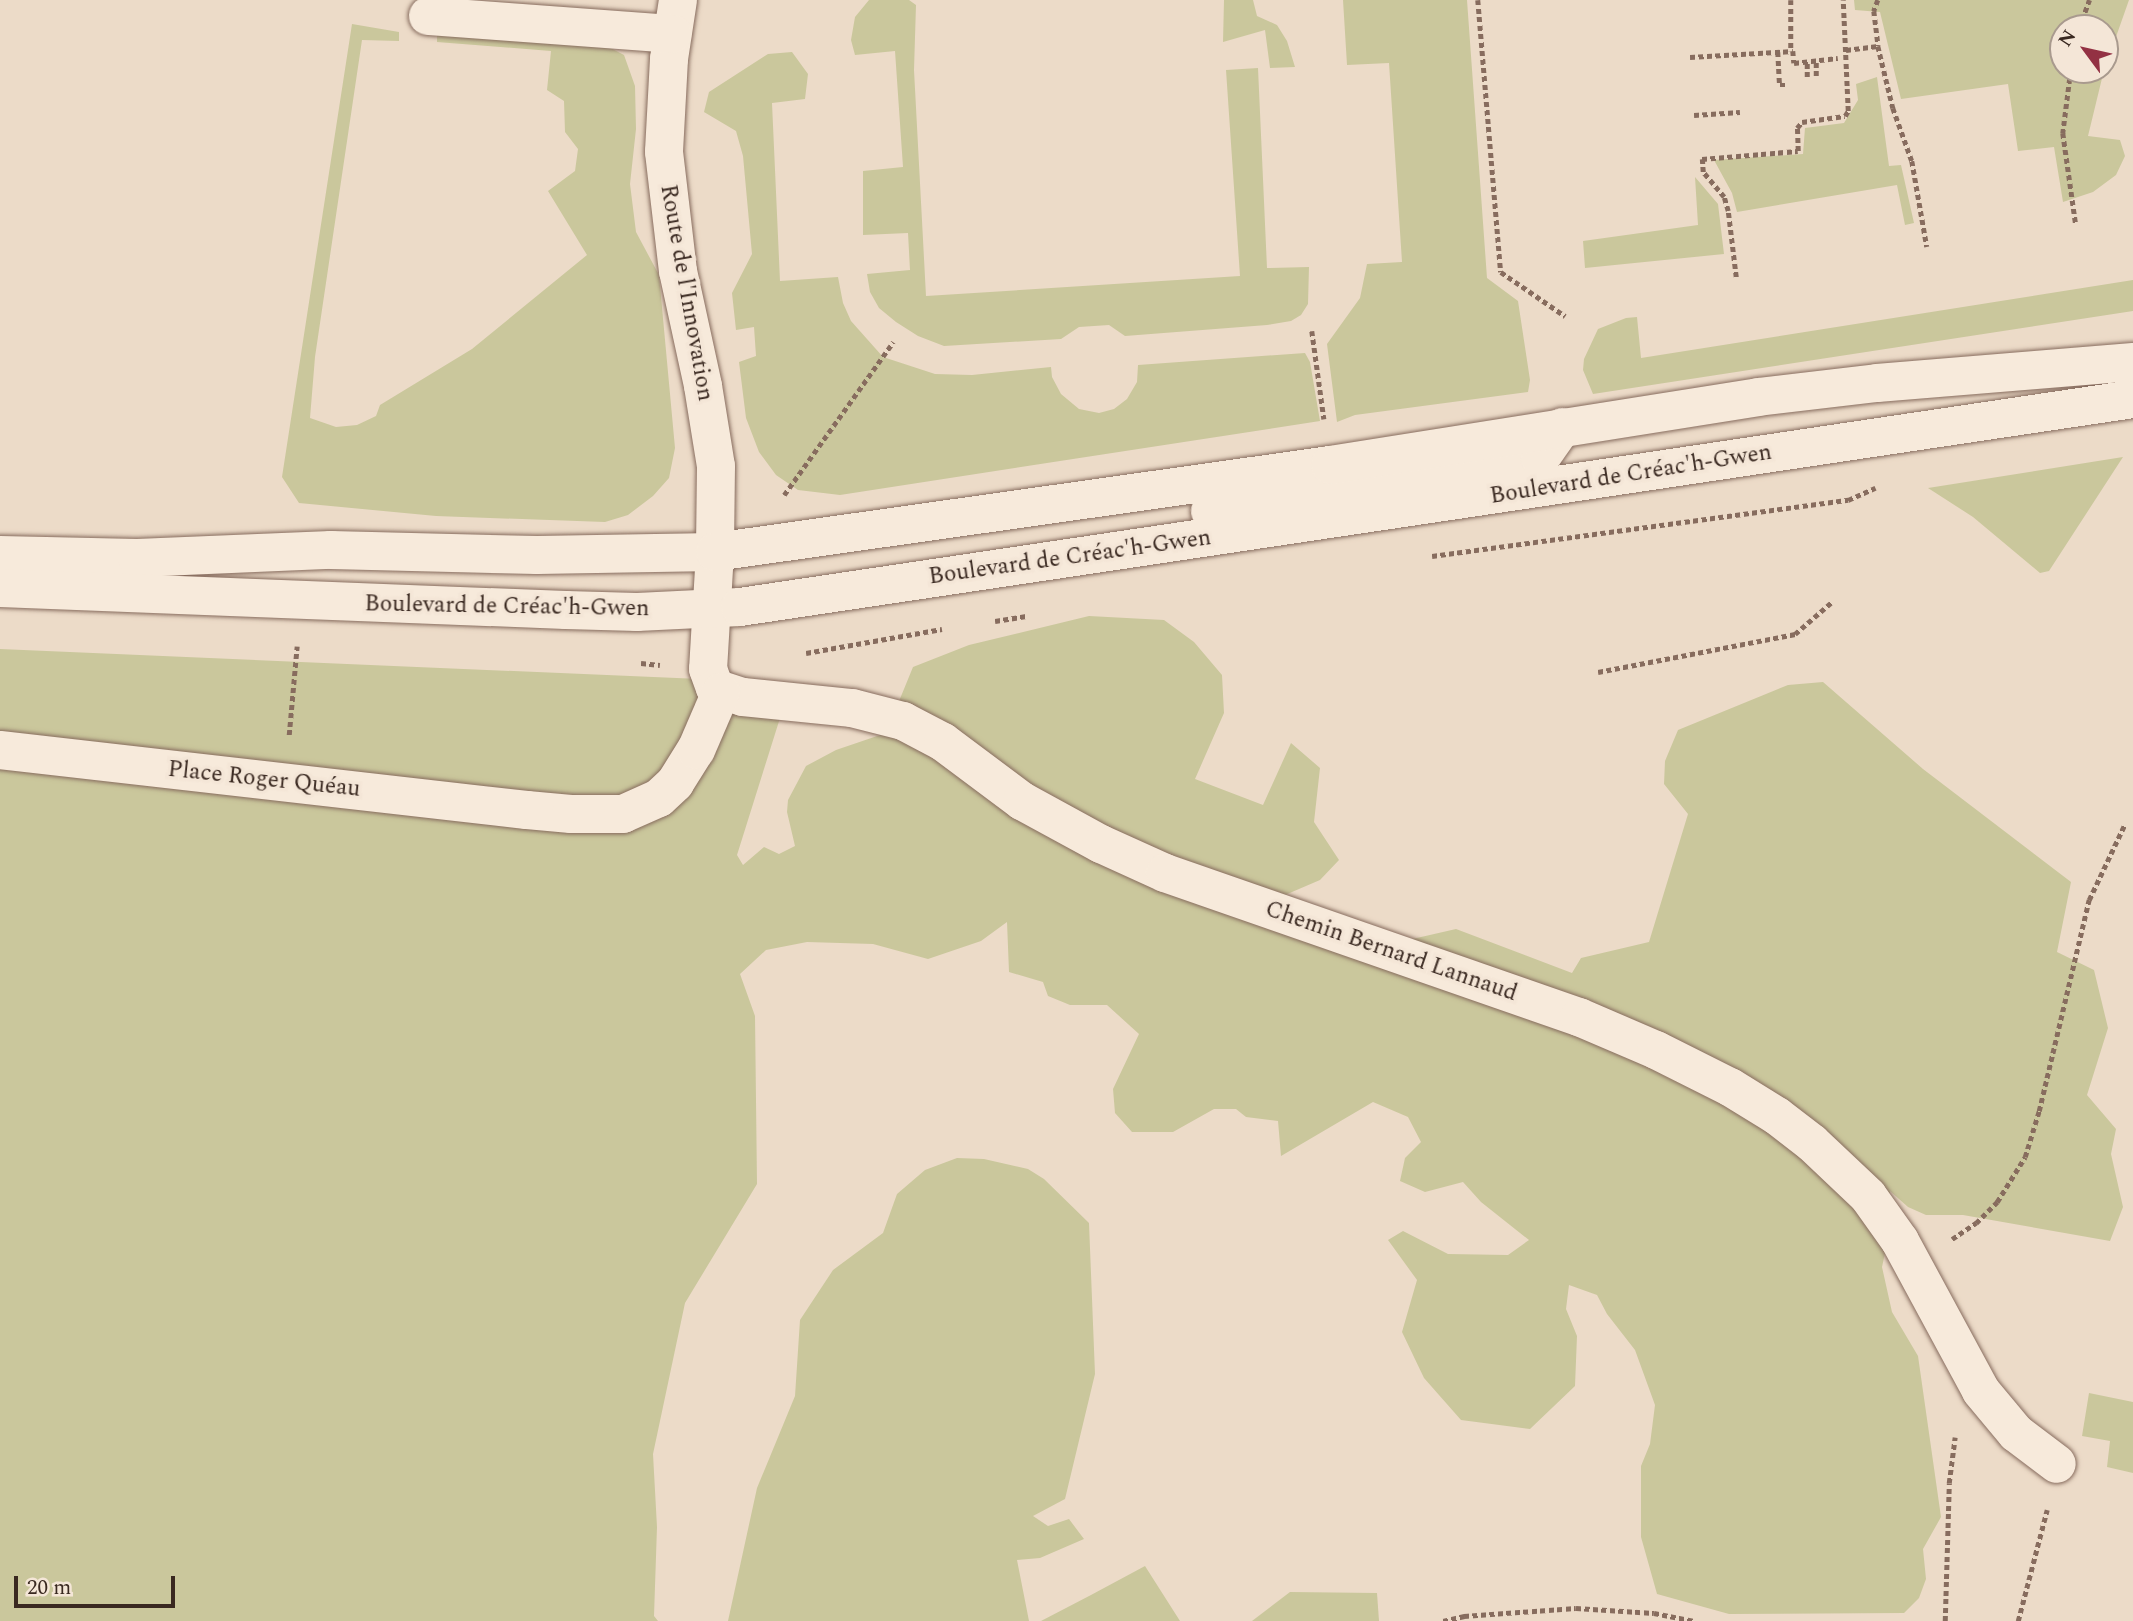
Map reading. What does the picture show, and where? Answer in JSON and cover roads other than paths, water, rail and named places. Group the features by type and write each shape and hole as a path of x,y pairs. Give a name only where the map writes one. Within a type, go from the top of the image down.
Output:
{"street":[{"name":"Route de l'Innovation","path":"428,16 675,17 664,109 664,152 678,271 703,386 716,466 715,552"},
{"path":"0,555 137,558 331,550 537,555 715,552 780,545 1330,465 1562,427 1831,388 2133,362"},
{"name":"Boulevard de Créac'h-Gwen","path":"0,588 566,610 711,610 1150,547 2133,399"},
{"path":"1150,547 1185,515 1539,458 1562,427"},
{"path":"715,552 708,668 710,681 722,692"},
{"name":"Place Roger Quéau","path":"0,751 527,810 570,814 623,814 659,798 675,783 696,750 722,692"},
{"name":"Chemin Bernard Lannaud","path":"722,692 765,701 852,708 903,721 943,742 1022,801 1101,844 1165,873 1579,1017 1656,1050 1730,1087 1777,1116 1812,1143 1881,1212 1913,1264 1981,1391 2016,1433 2057,1464"}]}
